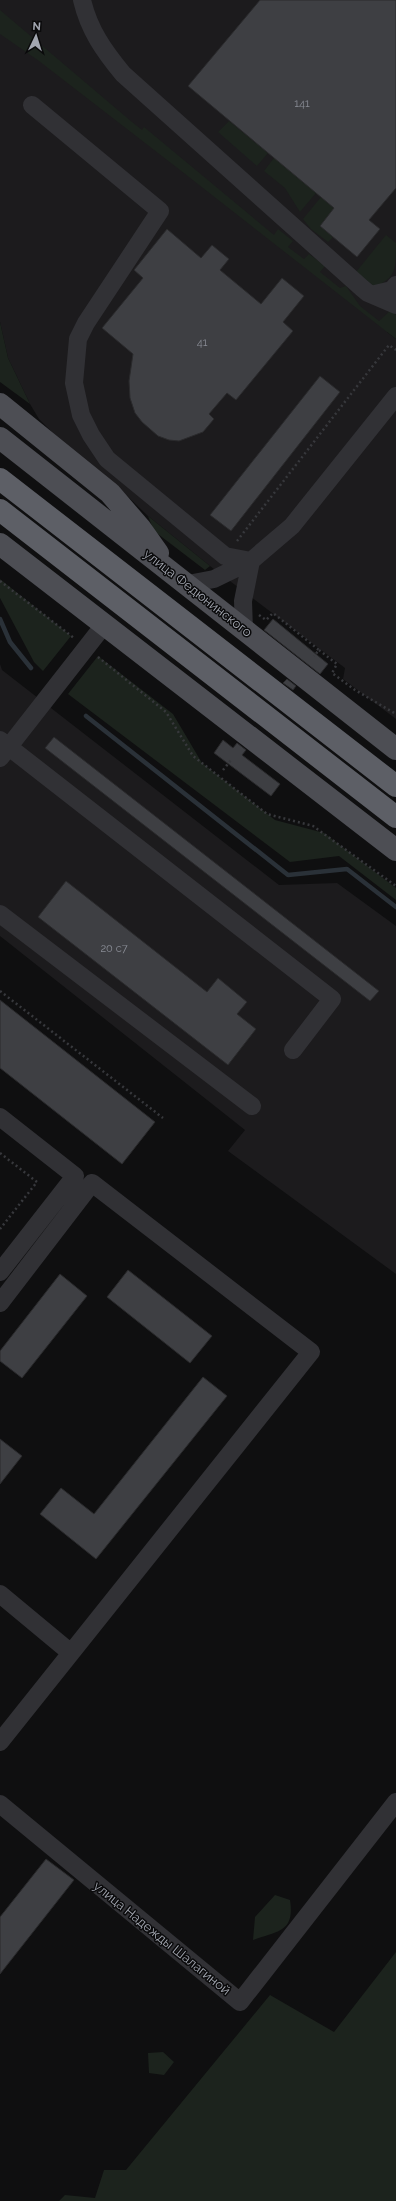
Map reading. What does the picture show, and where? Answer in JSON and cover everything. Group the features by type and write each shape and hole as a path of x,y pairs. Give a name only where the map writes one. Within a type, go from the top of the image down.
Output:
{"highway":[{"path":"0,479 396,786"},
{"path":"0,510 396,816"}],"main road":[{"path":"0,404 110,493 141,529 170,571"},
{"name":"улица Федюнинского","path":"0,438 188,584 244,630 396,749"},
{"path":"0,544 396,850"}],"street":[{"path":"82,0 87,20 102,48 123,74 362,288 368,293 375,294 396,305"},
{"path":"32,105 160,211 86,323 78,339 74,383 82,415 91,436 107,459 225,556 251,561"},
{"path":"375,294 392,290 396,285"},
{"path":"188,584 214,579 251,561 292,526 396,396"},
{"path":"244,630 242,602 251,561"},
{"path":"104,625 3,749 332,999 293,1050"},
{"path":"360,720 396,737"},
{"path":"0,914 252,1106"},
{"path":"0,1117 75,1176 0,1272"},
{"path":"0,1303 92,1183 311,1352 0,1742"},
{"path":"0,1594 71,1653"},
{"name":"улица Надежды Шалагиной","path":"0,1804 240,2002 396,1802"}],"path":[{"path":"225,556 389,345 396,350"},
{"path":"0,581 166,712 193,756 267,814 313,826 396,886"},
{"path":"242,602 266,620 272,613 337,664 332,673 355,690 396,714"},
{"path":"314,656 319,650"},
{"path":"223,770 231,760"},
{"path":"0,991 163,1118"},
{"path":"0,1153 37,1182 0,1229"}],"shaded area":[{"path":"0,0 396,0 396,321 387,332 396,339 396,719 343,679 345,668 210,566 148,516 118,487 59,439 39,419 30,404 8,358 0,322"},
{"path":"0,10 132,122 142,130 144,127 274,235 278,229 293,241 288,247 304,259 309,254 325,266 320,272 340,288 346,286 360,306 379,321 391,310 396,315 396,339 39,61 0,34"},
{"path":"229,121 268,153 257,166 218,132"},
{"path":"274,158 316,193 300,212 285,188 264,171"},
{"path":"321,197 334,208 320,226 333,237 328,242 311,229 303,219"},
{"path":"386,235 396,243 395,266 391,276 375,287 356,272"},
{"path":"0,322 8,358 30,404 0,382"},
{"path":"148,516 210,566 205,570 154,531"},
{"path":"0,579 71,636 43,671 34,662 0,598"},
{"path":"98,656 173,714 202,763 275,820 324,833 396,888 396,900 339,856 290,862 68,694"},
{"path":"0,664 2,670 279,885 337,883 396,926 396,1274 228,1151 245,1130 0,936"},
{"path":"275,1895 290,1900 290,1918 283,1929 253,1940 255,1917"},
{"path":"396,1952 396,2201 59,2201 65,2195 95,2198 104,2170 126,2170 270,1995 334,2032"},
{"path":"163,2052 174,2062 164,2075 149,2073 148,2053"}],"building":[{"path":"260,0 396,0 396,188 369,220 380,229 357,257 320,226 334,208 188,86"},
{"path":"167,229 201,258 212,245 229,259 220,270 261,304 282,278 304,296 283,322 293,331 236,400 227,393 209,414 214,419 203,432 179,441 169,440 158,436 142,422 135,413 130,398 129,381 133,354 102,328 143,278 134,270"},
{"path":"320,376 340,392 231,531 210,515"},
{"path":"273,619 328,664 320,674 264,630"},
{"path":"287,679 296,686 293,690 283,683"},
{"path":"54,737 379,991 370,1001 45,748"},
{"path":"223,740 233,748 237,743 246,750 242,755 280,784 271,796 214,753"},
{"path":"66,881 207,992 218,978 247,1002 237,1014 256,1029 228,1065 38,917"},
{"path":"0,1000 155,1122 122,1164 0,1068"},
{"path":"128,1270 212,1336 190,1363 107,1297"},
{"path":"60,1274 87,1296 22,1378 0,1361 0,1351"},
{"path":"203,1377 227,1396 96,1559 40,1514 61,1488 94,1514"},
{"path":"0,1439 22,1456 0,1484"},
{"path":"46,1859 74,1880 0,1974 0,1917"}],"waterway":[{"path":"0,619 10,642 31,668"},
{"path":"86,716 288,875 347,869 396,907"}]}
